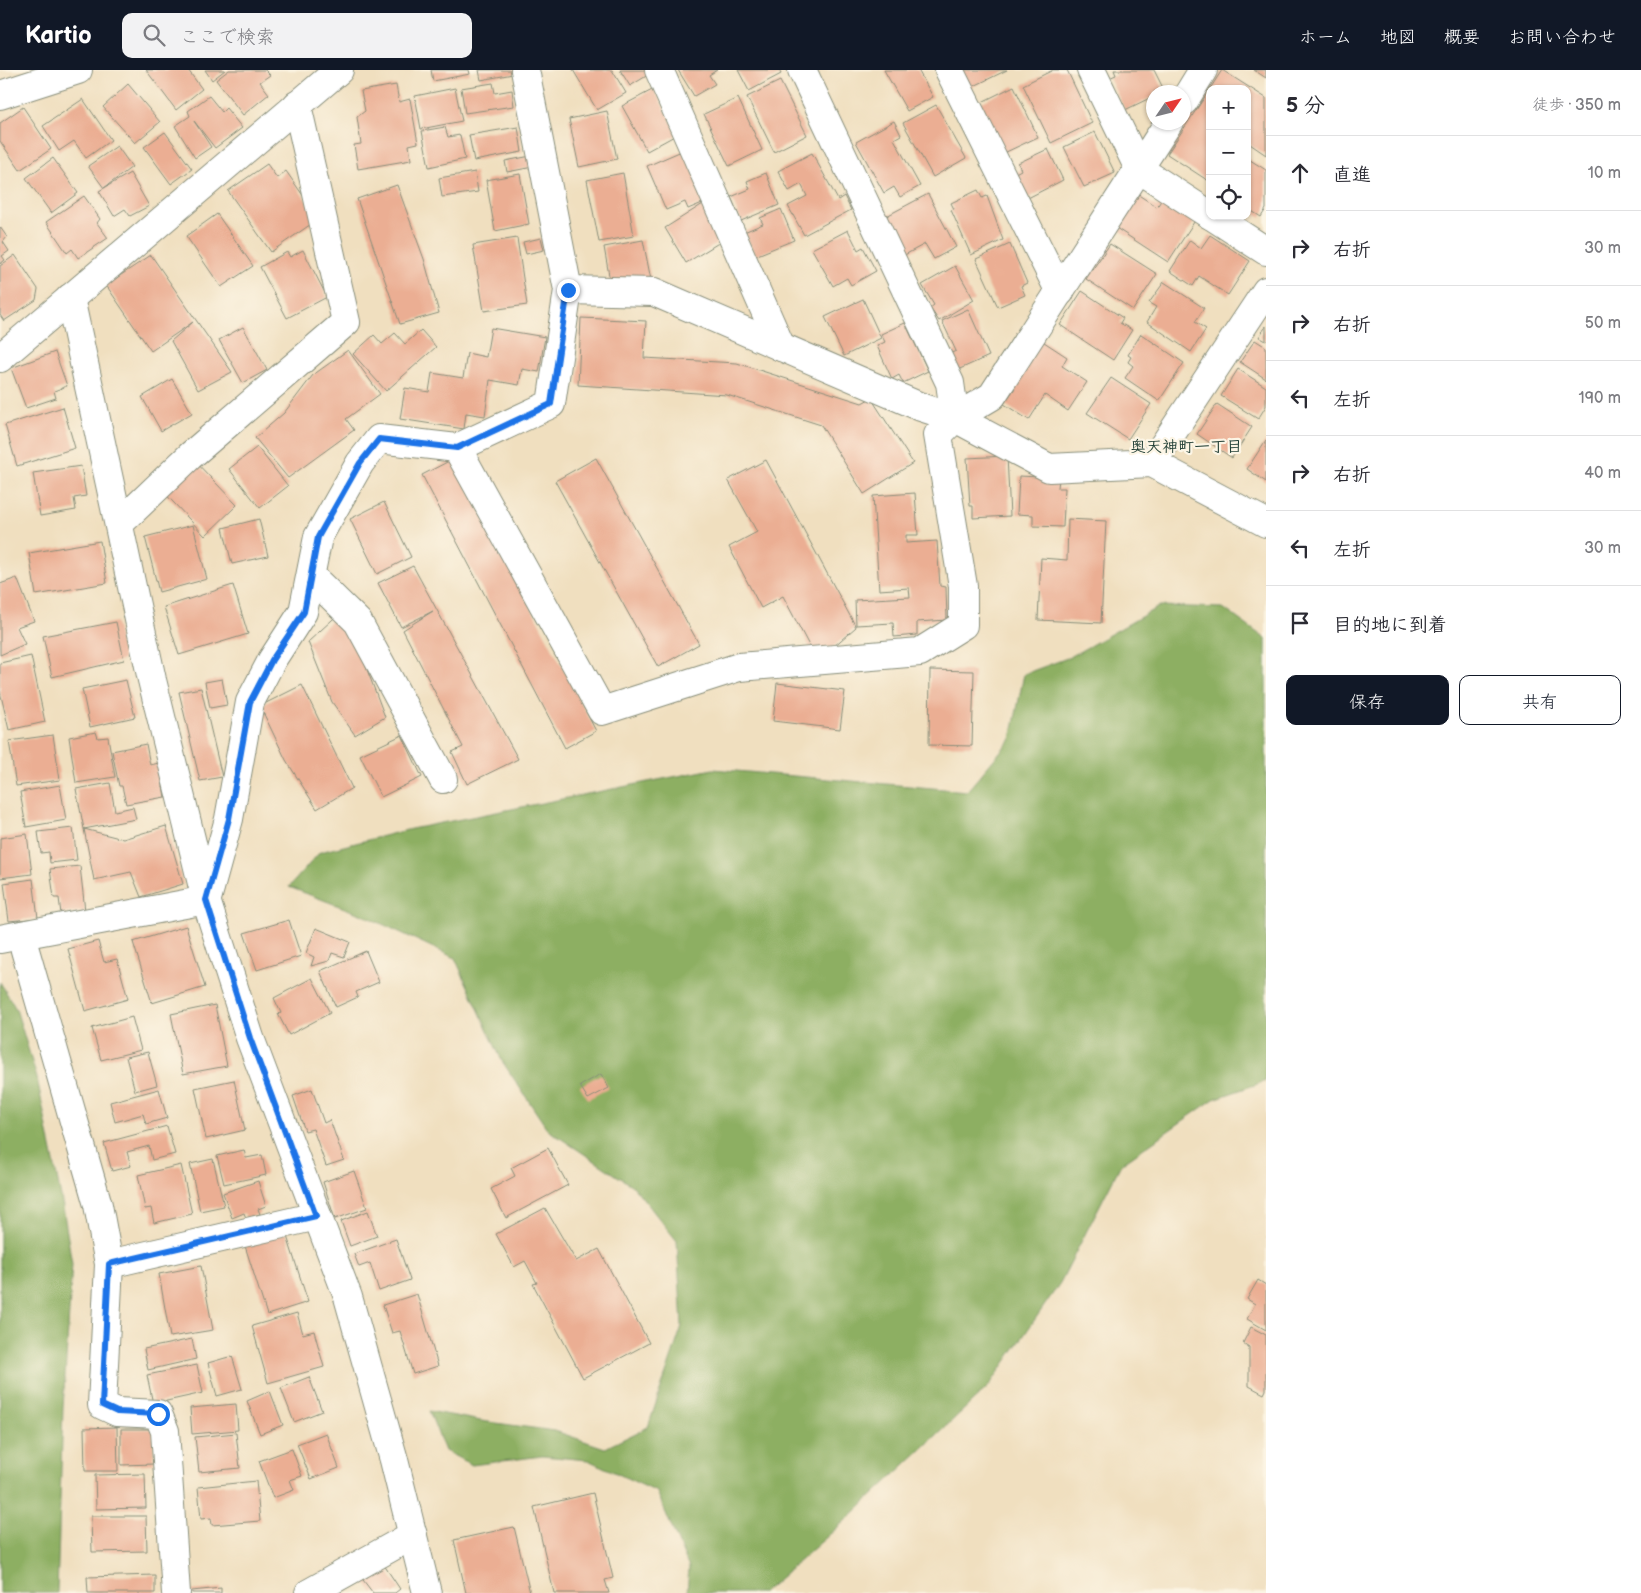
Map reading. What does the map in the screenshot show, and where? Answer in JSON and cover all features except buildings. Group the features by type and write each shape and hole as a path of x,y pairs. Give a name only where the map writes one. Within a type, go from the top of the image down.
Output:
{"street":[{"path":"0,95 78,70"},
{"path":"0,358 339,70"},
{"path":"206,900 229,819 250,702 272,660 304,612 318,537 360,463 379,439 457,448 551,404 568,290 525,70"},
{"path":"659,70 782,347"},
{"path":"802,70 950,382 955,418"},
{"path":"949,70 1060,292"},
{"path":"1092,70 1139,169 1206,212"},
{"path":"1191,90 1203,70"},
{"path":"119,524 190,456 346,322 297,105"},
{"path":"457,448 602,711 739,668 920,652 963,625 964,586 938,436 955,418 992,396 1164,130"},
{"path":"1219,220 1266,251"},
{"path":"568,290 654,292 921,407 955,418 1049,468 1152,463 1266,523"},
{"path":"1152,463 1266,291"},
{"path":"70,298 152,680 206,900 250,1038 348,1297 427,1593"},
{"path":"311,576 358,622 443,779"},
{"path":"176,1593 165,1431 158,1414 117,1412 102,1405 109,1264 98,1205 10,938 206,900"},
{"path":"109,1264 316,1216"},
{"path":"309,1593 413,1535"}],"green space":[{"path":"1160,606 1223,608 1266,639 1266,1081 1214,1099 1121,1164 1060,1283 989,1386 846,1520 763,1593 687,1593 689,1568 657,1492 588,1460 542,1456 472,1465 445,1451 429,1411 481,1421 555,1431 605,1448 648,1427 682,1326 677,1241 634,1187 548,1130 502,1061 455,958 363,915 289,887 320,852 411,829 713,769 967,791 1011,739 1024,674 1070,657"},
{"path":"0,982 16,1009 37,1078 63,1207 72,1264 63,1408 57,1593 0,1593"}],"district":[{"name":"奥天神町一丁目","path":"1186,447"}],"route":[{"path":"158,1414 117,1412 102,1405 109,1264 316,1216 250,1038 206,900 229,819 250,702 272,660 304,612 318,537 360,463 379,439 457,448 551,404 568,290"}]}
